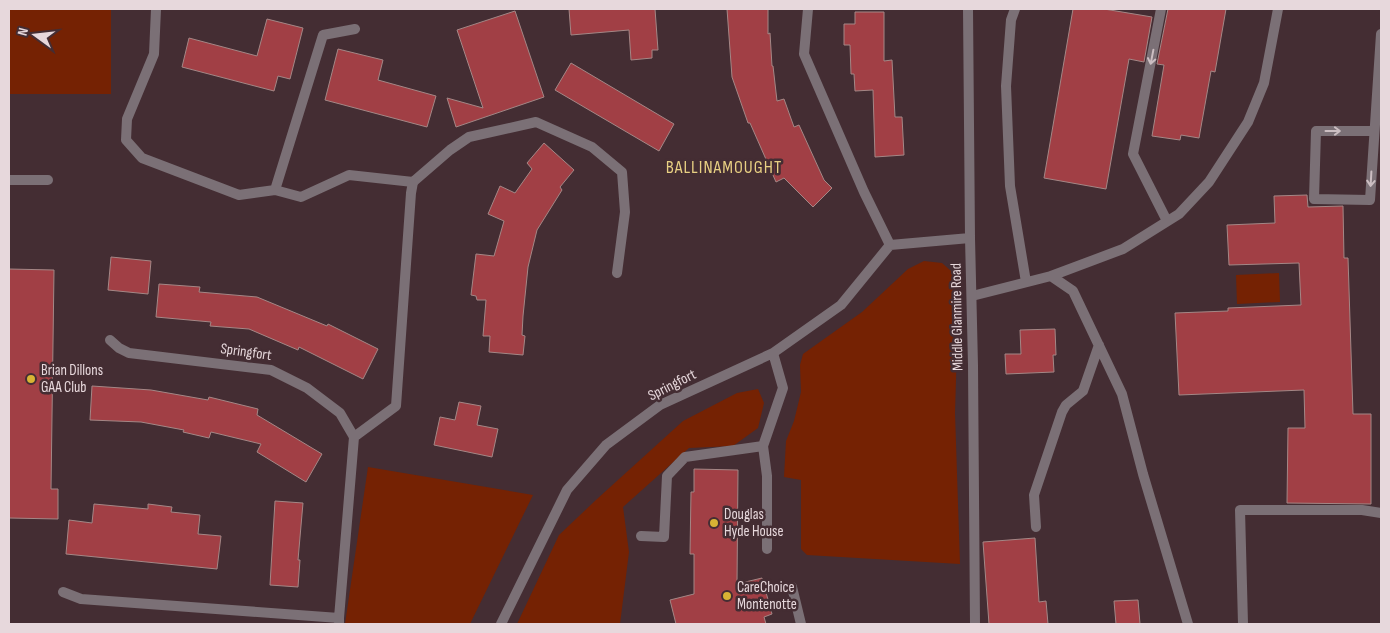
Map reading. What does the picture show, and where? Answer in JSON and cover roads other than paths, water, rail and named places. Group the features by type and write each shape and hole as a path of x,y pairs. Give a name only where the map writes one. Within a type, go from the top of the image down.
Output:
{"street":[{"path":"156,9 154,54 127,119 126,140 142,158 239,194 275,190 301,196 349,175 413,182"},
{"path":"808,9 804,54 864,192 890,245 970,238"},
{"name":"Middle Glanmire Road","path":"968,9 975,624"},
{"path":"1015,9 1011,20 1006,104 1010,186 1026,282"},
{"path":"1161,9 1134,154 1167,221"},
{"path":"972,296 1051,276 1123,249 1179,214 1208,182 1248,122 1264,83 1278,9"},
{"path":"275,190 323,35 355,29"},
{"path":"1374,131 1316,131 1314,199 1370,200 1381,34"},
{"path":"63,592 81,599 339,621 354,437 396,406 413,182 450,150 469,137 536,122 592,148 622,172 625,212 617,273"},
{"path":"9,180 48,180"},
{"name":"Springfort","path":"501,624 567,490 606,445 660,405 773,353 842,305 890,245"},
{"path":"1051,276 1073,291 1122,394 1143,474 1188,624"},
{"name":"Springfort","path":"110,340 119,348 129,353 271,370 308,388 340,413 354,437"},
{"path":"1036,527 1034,495 1039,477 1062,412 1066,405 1083,391 1099,345"},
{"path":"767,549 767,476 763,446 783,388 773,353"},
{"path":"641,536 664,537 667,476 684,457 763,446"},
{"path":"1243,624 1240,510 1362,510 1381,513"},
{"path":"792,587 801,624"}],"place":[{"name":"Brian Dillons GAA Club","path":"31,379"},
{"name":"Douglas Hyde House","path":"714,523"},
{"name":"CareChoice Montenotte","path":"727,596"}],"district":[{"name":"BALLINAMOUGHT","path":"724,167"}]}
